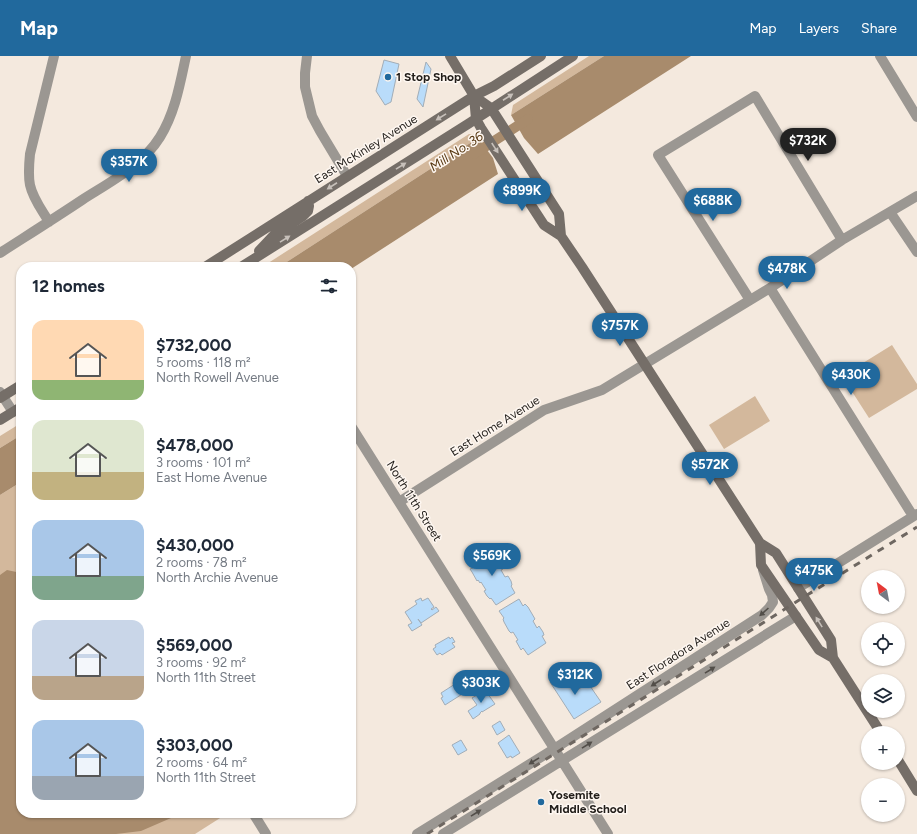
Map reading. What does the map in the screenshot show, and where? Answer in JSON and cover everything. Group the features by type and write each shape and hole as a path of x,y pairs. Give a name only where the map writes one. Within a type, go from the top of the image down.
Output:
{"main road":[{"path":"450,56 474,96 491,108 559,214 561,236"},
{"name":"East McKinley Avenue","path":"214,262 474,96 494,86 541,56"},
{"path":"248,262 476,119 573,56"},
{"path":"474,96 476,119 483,131 544,225 561,236 582,267 760,543 776,553 830,640 833,658 877,726"},
{"path":"247,262 275,234 303,216 308,210 308,201"},
{"path":"1,396 16,388"},
{"path":"0,420 16,411"},
{"path":"760,543 761,565 819,650 833,658"},
{"path":"904,770 917,790"}],"street":[{"path":"49,222 37,203 30,186 29,170 30,154 54,56"},
{"path":"0,253 122,175 144,157 160,138 175,106 186,56"},
{"path":"307,56 305,87 312,116 347,176"},
{"path":"880,56 917,117"},
{"path":"750,300 658,155 755,96 842,240"},
{"name":"East Home Avenue","path":"399,502 544,410 602,390 770,288 842,240 917,196"},
{"path":"890,212 917,252"},
{"path":"770,288 915,515 798,588"},
{"path":"1,396 16,409"},
{"name":"North 11th Street","path":"356,434 608,834"},
{"name":"East Floradora Avenue","path":"417,834 762,615 769,608 772,602 772,595 761,565"},
{"path":"443,834 796,616"},
{"path":"256,818 266,834"}],"shaded area":[{"path":"589,56 604,56 511,115 513,105"},
{"path":"604,56 691,56 538,154 524,138 511,115"},
{"path":"469,134 477,135 478,138 287,262 270,262"},
{"path":"478,138 493,158 498,174 356,266 356,262 287,262"},
{"path":"892,345 917,384 917,389 869,418 842,376"},
{"path":"755,396 770,421 724,449 709,425"},
{"path":"16,426 16,438 0,448 0,436"},
{"path":"16,438 16,485 0,495 0,448"},
{"path":"16,485 16,818 220,818 195,834 0,834 0,495"},
{"path":"7,570 16,572 16,818 171,818 141,831 116,834 0,834 0,575"}],"building":[{"name":"1 Stop Shop","path":"384,60 399,64 391,102 385,105 376,91"},
{"path":"426,62 431,69 423,107 417,99"},
{"path":"487,548 492,556 493,554 496,557 501,565 503,569 501,570 505,577 508,576 515,593 496,605 491,598 490,599 487,596 484,591 486,590 481,582 480,583 478,580 477,581 470,569 473,568 468,561"},
{"path":"421,598 422,601 428,598 434,607 431,609 432,610 436,607 439,611 421,623 418,619 422,625 412,631 408,625 412,623 405,612 417,604 415,601"},
{"path":"519,599 523,606 525,604 528,607 535,619 533,621 537,628 539,626 543,632 544,635 542,636 546,643 528,655 523,648 521,650 516,641 518,640 513,632 511,633 509,631 504,622 504,618 499,611"},
{"path":"449,637 450,639 452,637 455,642 452,643 455,647 442,655 440,653 437,655 433,649 436,647 435,645"},
{"path":"566,672 572,681 569,683 574,692 588,683 601,702 574,719 550,682"},
{"path":"474,676 478,684 445,705 441,698 443,697 441,693 466,677 468,680"},
{"path":"485,690 495,704 482,711 473,719 468,711 477,705 472,698"},
{"path":"500,721 505,730 497,735 492,726"},
{"path":"509,735 520,753 512,758 511,756 507,758 498,743"},
{"path":"461,740 467,750 458,755 452,745"}],"waterway":[{"name":"Mill No. 36","path":"474,154 528,119"}],"railway":[{"path":"427,834 917,527"}],"place":[{"name":"1 Stop Shop","path":"388,77"},
{"name":"Yosemite Middle School","path":"541,802"}]}
